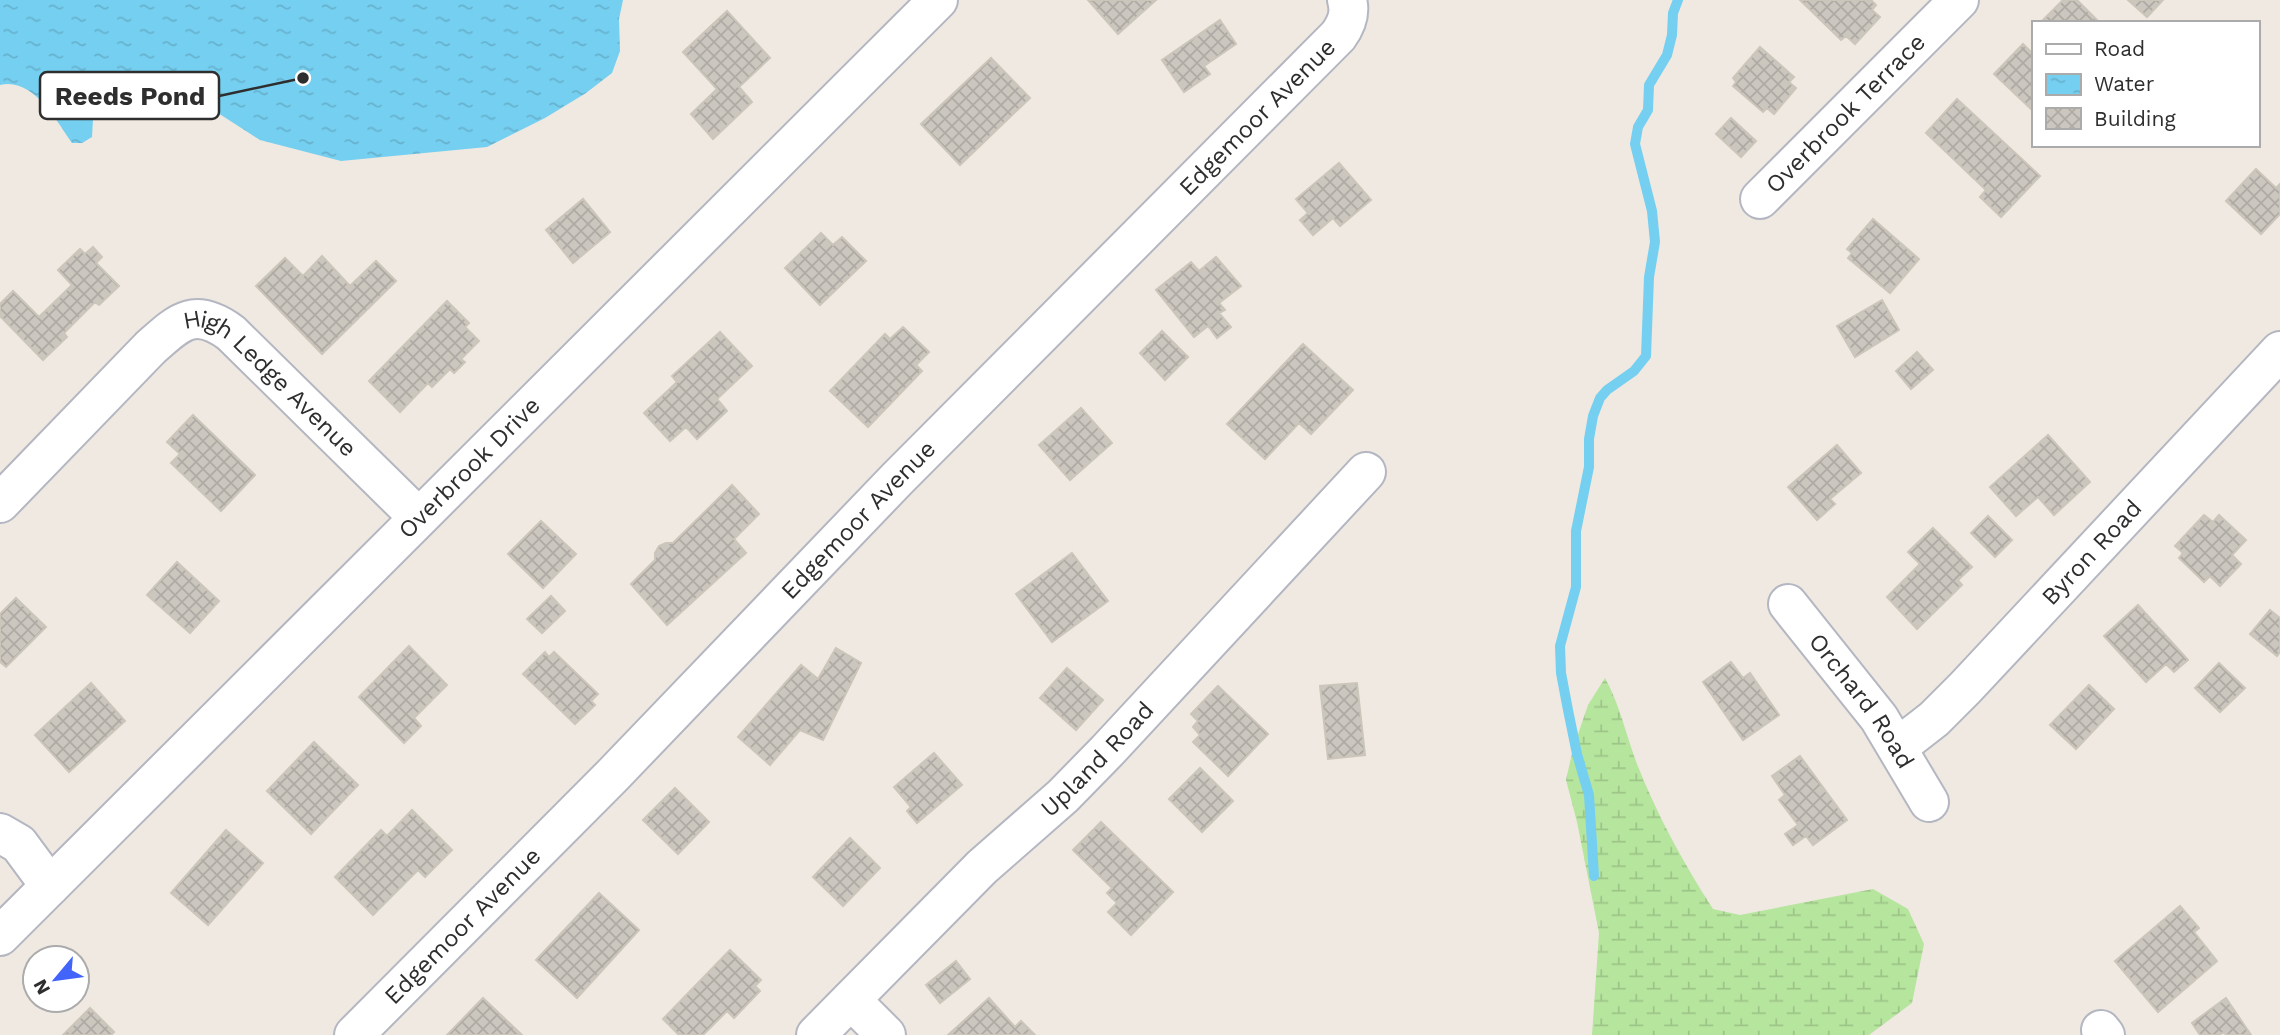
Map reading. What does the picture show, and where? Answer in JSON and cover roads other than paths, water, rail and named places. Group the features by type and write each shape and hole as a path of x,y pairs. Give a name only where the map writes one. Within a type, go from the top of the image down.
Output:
{"street":[{"name":"Overbrook Drive","path":"0,936 938,0"},
{"name":"Edgemoor Avenue","path":"354,1035 612,776 897,479 1338,36 1348,16 1347,0"},
{"name":"Overbrook Terrace","path":"1760,199 1959,0"},
{"name":"High Ledge Avenue","path":"0,503 150,348 184,321 201,318 216,322 231,333 418,517"},
{"name":"Byron Road","path":"1898,747 1934,719 1965,688 2280,351"},
{"name":"Upland Road","path":"816,1035 982,867 1063,796 1107,751 1366,472"},
{"name":"Orchard Road","path":"1788,604 1863,696 1898,747 1928,802"},
{"path":"0,833 19,844 50,886"},
{"path":"851,1000 886,1035"}],"water":[{"path":"0,0 623,0 619,19 620,51 612,73 586,93 545,118 487,147 341,161 260,140 190,95 158,84 127,86 104,98 93,119 92,137 82,143 72,143 51,112 33,94 12,84 0,85"}],"waterway":[{"path":"1594,876 1589,795 1568,710 1561,673 1560,646 1576,587 1576,531 1589,467 1589,439 1593,416 1600,398 1607,390 1634,371 1646,356 1649,277 1655,242 1652,211 1635,144 1638,127 1648,110 1649,85 1667,55 1672,35 1673,13 1678,0"}],"place":[{"name":"Reeds Pond","path":"303,78"}]}
